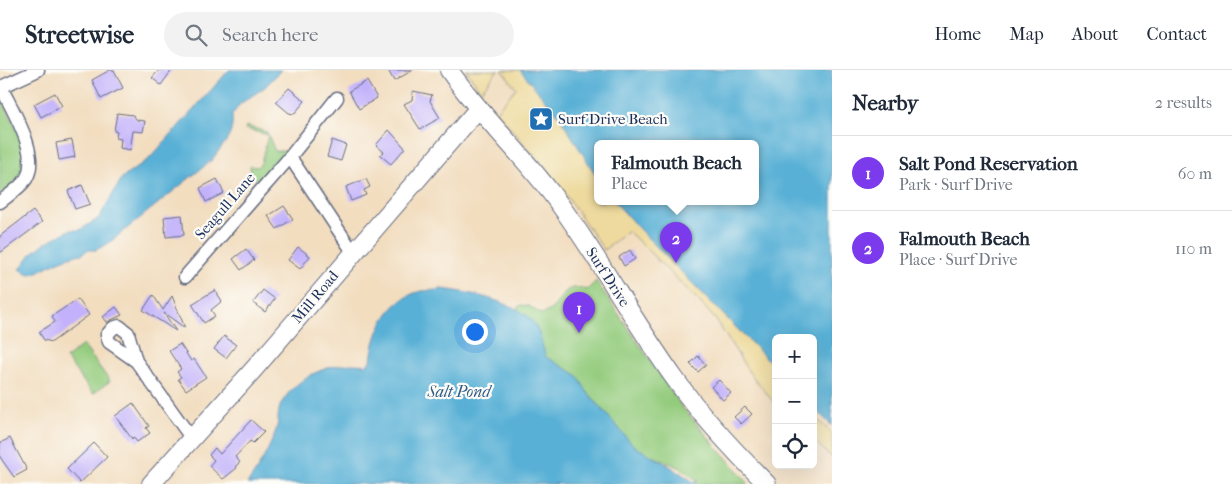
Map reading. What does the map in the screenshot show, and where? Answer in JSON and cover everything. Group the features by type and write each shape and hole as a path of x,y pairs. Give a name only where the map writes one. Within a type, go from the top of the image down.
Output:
{"main road":[{"name":"Surf Drive","path":"449,70 478,109 520,155 558,203 675,380 713,427 767,484"},
{"name":"Mill Road","path":"151,484 478,109"}],"street":[{"path":"0,202 26,180 31,165 28,146 1,86 38,70"},
{"name":"Seagull Lane","path":"185,277 290,157 337,98"},
{"path":"290,157 353,252"},
{"path":"136,361 192,438"}],"green space":[{"path":"0,96 21,138 24,159 23,170 17,180 0,196"},
{"path":"246,126 267,132 275,151 288,151 260,182 251,175 250,166 257,167 261,163 268,135 245,129"},
{"path":"596,281 682,407 749,484 697,484 695,482 698,481 681,468 637,450 587,391 541,359 527,315 516,309 521,305 529,306 541,314 554,307 565,292 570,289 587,290"},
{"path":"83,345 110,381 93,394 66,358"}],"sand":[{"path":"466,70 498,70 481,91"},
{"path":"502,70 538,70 594,140 594,205 641,205 737,312 772,364 772,400 749,372 716,320 628,231 604,250 556,181 496,111 516,88"},
{"path":"817,420 832,433 832,458 817,444"}],"water":[{"path":"229,70 281,70 265,87 240,104 232,115 230,135 212,160 109,243 96,250 87,250 83,254 61,260 32,274 20,269 31,254 45,243 70,230 80,230 99,218 122,178 150,158"},
{"path":"520,70 832,70 832,426 817,411 817,334 772,334 772,364 618,205 759,205 759,140 594,140 594,172 561,119"},
{"name":"Salt Pond","path":"441,289 463,292 503,303 525,314 537,328 546,357 577,375 588,393 634,446 697,484 247,484 273,437 277,427 281,404 288,394 306,378 329,367 354,364 366,365 371,361 380,328 392,309 410,295 421,291"}],"building":[{"path":"110,70 114,70 123,88 101,99 92,80"},
{"path":"159,70 172,70 161,85 152,78"},
{"path":"388,70 413,70 394,81"},
{"path":"367,81 377,98 359,109 349,91"},
{"path":"289,88 305,101 294,114 289,113 276,102"},
{"path":"413,91 432,95 430,101 440,118 420,129 404,104 412,100"},
{"path":"55,93 62,106 41,117 34,104"},
{"path":"117,113 133,115 137,120 145,121 143,132 133,131 130,150 120,148 121,139 116,138 117,132 114,131"},
{"path":"389,130 405,148 391,164 380,155 384,152 376,145"},
{"path":"72,140 75,157 59,160 56,143"},
{"path":"332,140 346,145 341,161 327,157"},
{"path":"217,179 224,193 206,202 200,188"},
{"path":"366,179 370,187 364,190 366,195 351,201 346,187"},
{"path":"82,185 90,204 75,209 68,191"},
{"path":"284,206 293,219 277,229 268,216"},
{"path":"33,211 42,222 0,253 0,236"},
{"path":"182,215 184,235 166,237 164,217"},
{"path":"298,247 310,256 300,269 288,260"},
{"path":"246,249 254,260 241,270 233,259"},
{"path":"630,250 635,259 624,266 619,257"},
{"path":"215,290 222,301 211,310 215,316 204,323 192,304"},
{"path":"263,290 275,299 265,312 253,303"},
{"path":"153,295 163,310 172,296 185,328 164,313 176,331 143,310"},
{"path":"78,299 89,315 52,342 44,340 39,332 55,322 52,316"},
{"path":"116,307 122,315 107,322 103,317"},
{"path":"224,336 236,345 226,358 214,349"},
{"path":"180,344 191,361 194,359 206,377 186,390 178,379 181,377 177,372 181,369 169,351"},
{"path":"698,356 706,365 698,372 690,364"},
{"path":"719,380 731,393 723,400 711,387"},
{"path":"133,403 149,426 146,428 150,433 137,442 133,437 132,439 115,416"},
{"path":"745,407 752,414 741,424 734,417"},
{"path":"251,420 264,432 253,443 250,441 235,457 240,462 235,467 237,468 223,479 209,466 214,460 209,455 215,448 220,454"},
{"path":"10,438 27,470 14,477 0,457 0,443"},
{"path":"94,443 107,457 80,483 67,469"}],"place":[{"name":"Surf Drive Beach","path":"541,119"},
{"name":"Falmouth Beach","path":"676,263"},
{"name":"Salt Pond Reservation","path":"579,333"}]}
